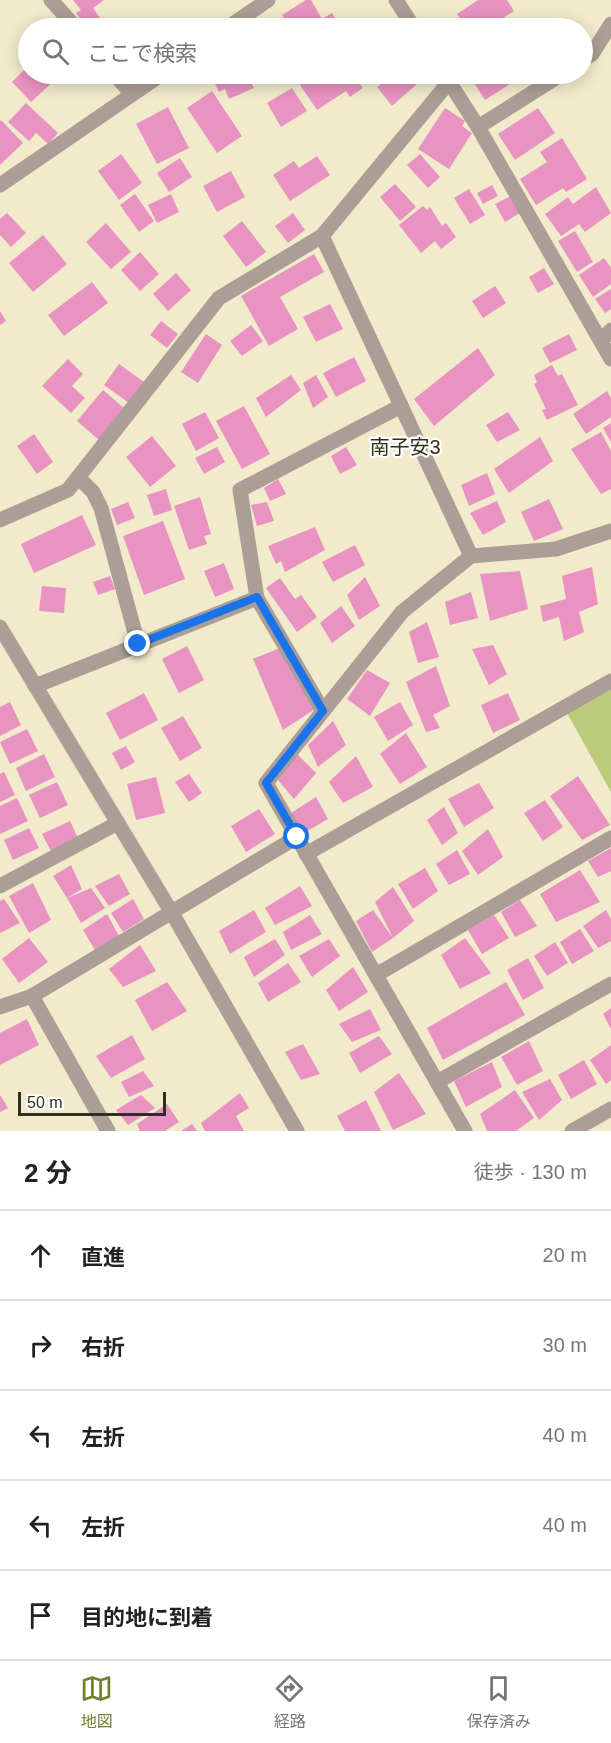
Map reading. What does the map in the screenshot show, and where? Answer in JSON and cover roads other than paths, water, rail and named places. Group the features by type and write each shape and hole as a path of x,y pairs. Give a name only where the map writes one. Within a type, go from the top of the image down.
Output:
{"street":[{"path":"51,0 67,18"},
{"path":"242,18 268,0"},
{"path":"396,0 408,18"},
{"path":"593,52 611,24"},
{"path":"123,84 132,94"},
{"path":"0,185 147,84"},
{"path":"0,520 68,490 219,298 322,236 441,84"},
{"path":"450,84 606,335 611,359"},
{"path":"478,127 546,84"},
{"path":"322,236 471,556"},
{"path":"323,711 257,597 240,490 401,406"},
{"path":"78,477 93,492 100,508 138,644"},
{"path":"465,1131 266,783 402,612 471,556 556,549 611,531"},
{"path":"35,686 257,597"},
{"path":"0,627 172,913 297,1131"},
{"path":"306,854 611,681"},
{"path":"2,881 118,823"},
{"path":"0,1007 32,996 297,837"},
{"path":"376,975 611,838"},
{"path":"437,1082 611,984"},
{"path":"32,996 108,1131"},
{"path":"572,1131 611,1109"}],"district":[{"name":"南子安3","path":"405,447"}]}
